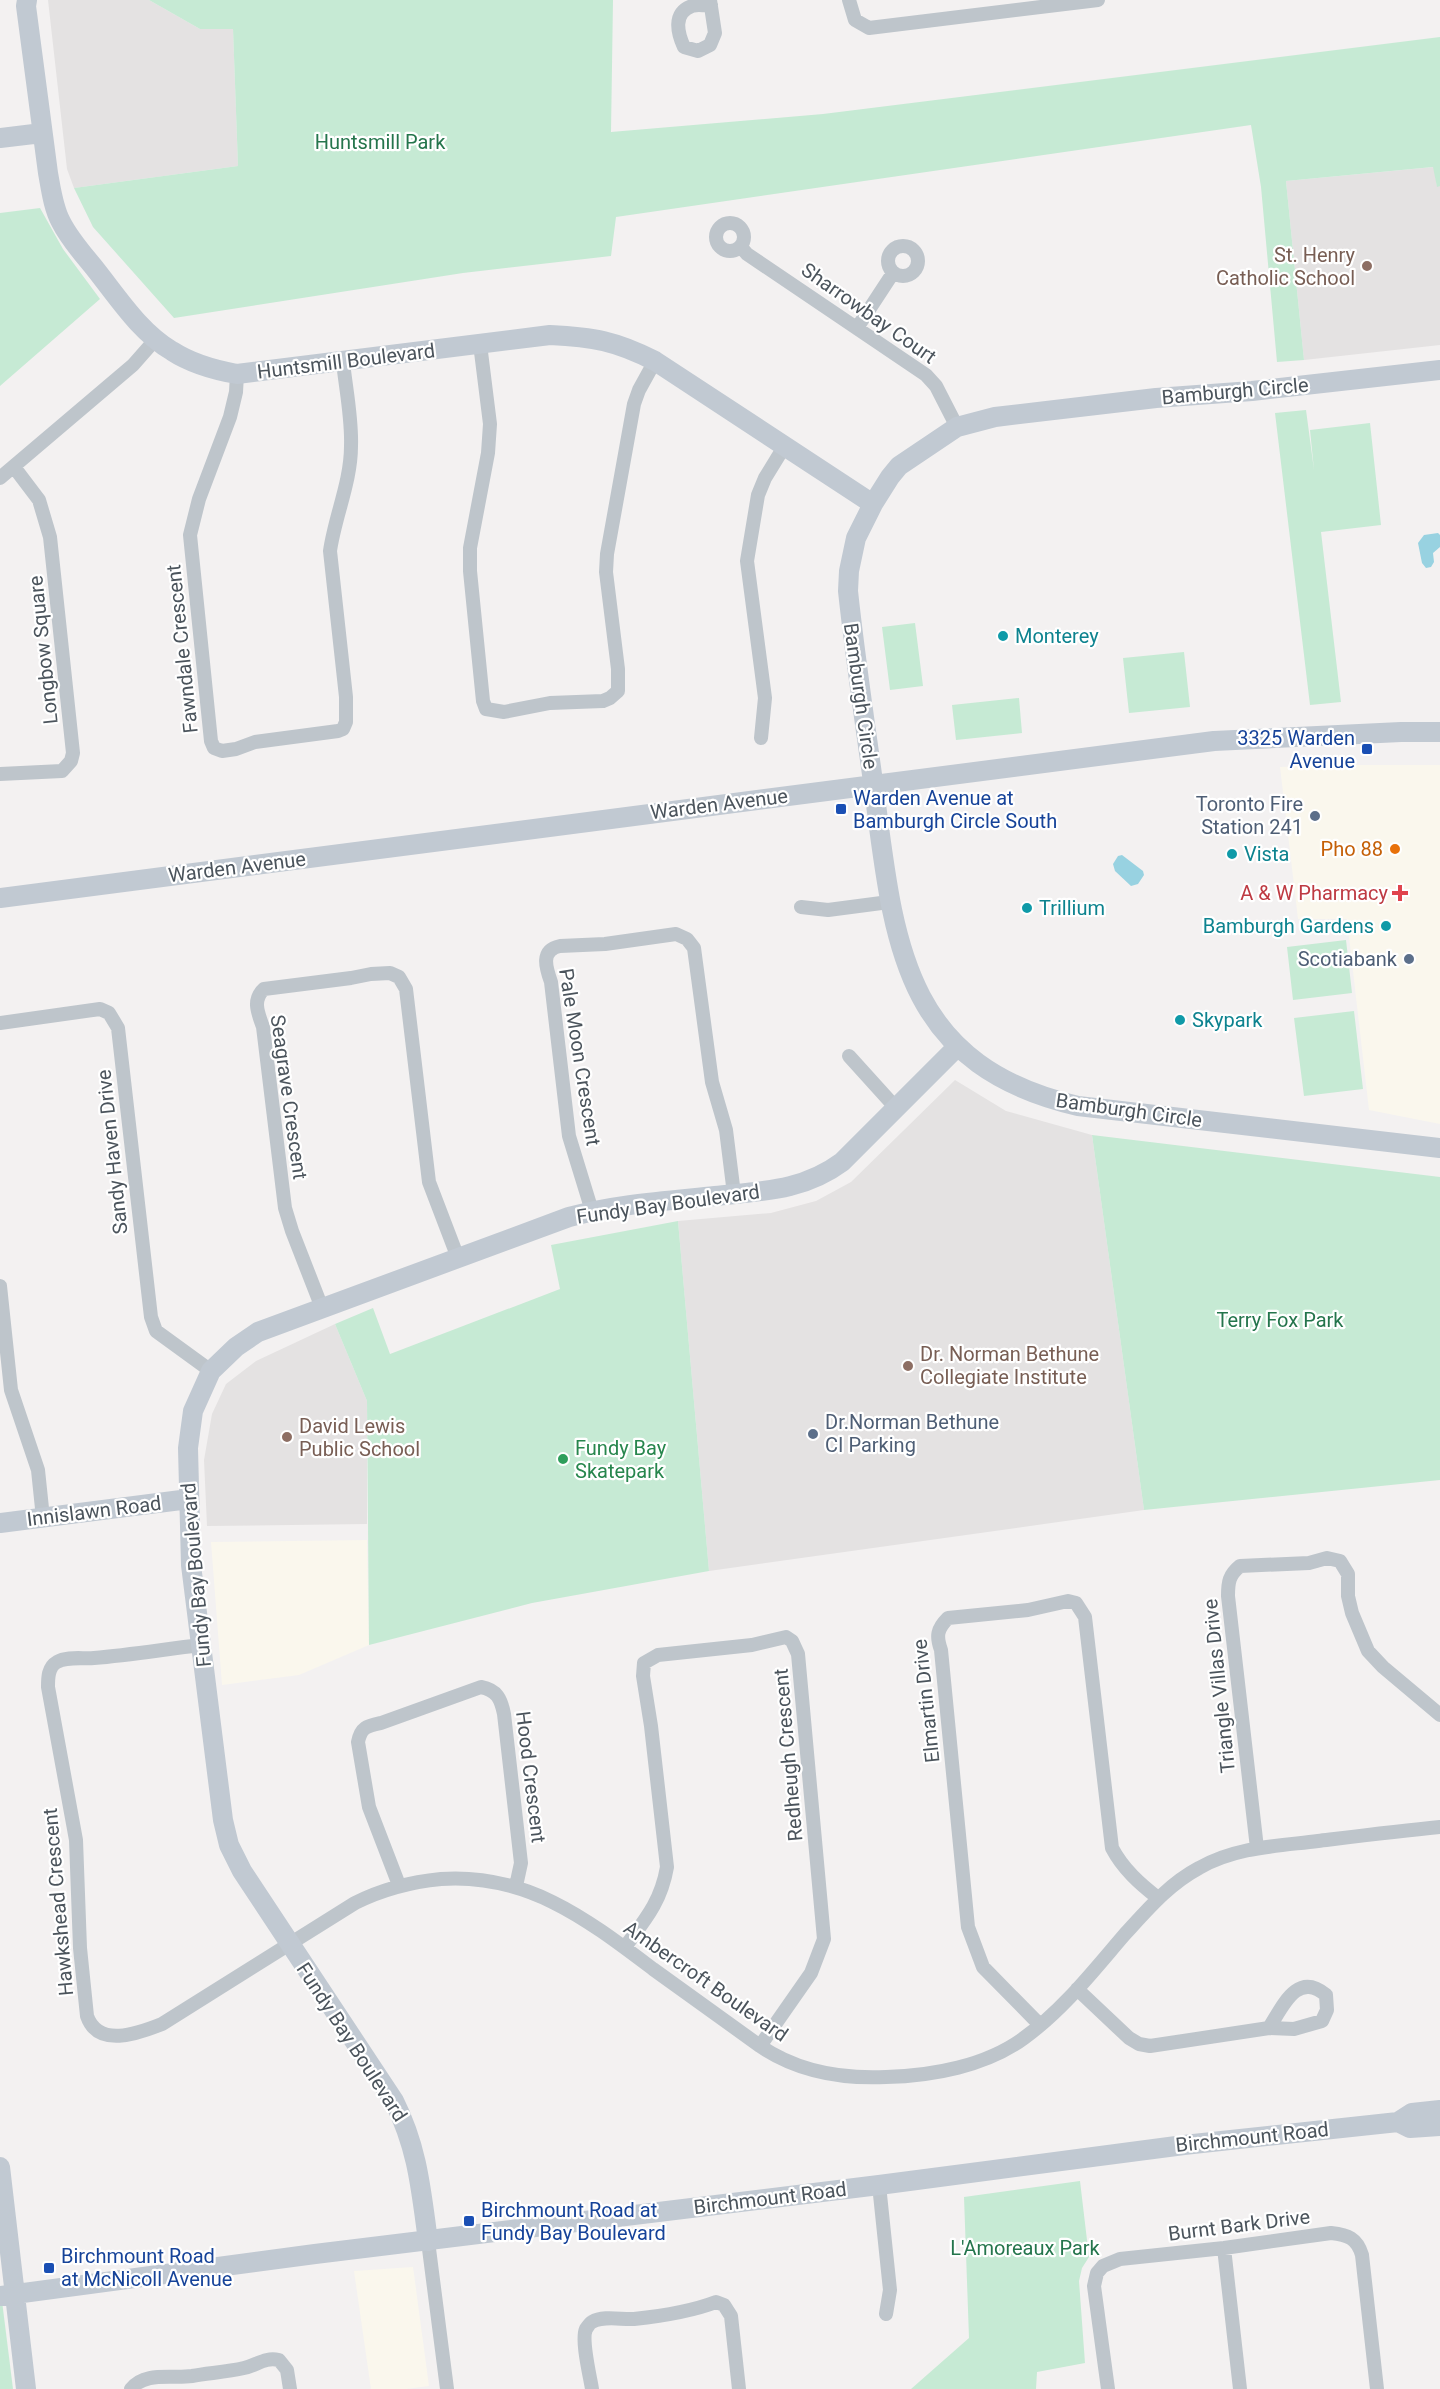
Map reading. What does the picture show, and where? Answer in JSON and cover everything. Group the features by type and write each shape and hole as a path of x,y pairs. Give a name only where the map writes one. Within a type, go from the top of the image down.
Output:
{"street":[{"name":"Huntsmill Boulevard","path":"27,0 42,133 52,198 61,222 71,239 126,308 156,340 188,360 218,371 237,374 550,335 590,337 631,349 654,361 873,504"},
{"path":"849,0 855,20 869,28 1098,0"},
{"path":"0,138 42,133"},
{"name":"Sharrowbay Court","path":"741,247 747,254 931,380 957,427"},
{"path":"857,328 893,273"},
{"path":"0,478 133,365 156,340"},
{"path":"480,344 490,424 489,443 470,548 470,571 483,701 486,709 504,712 550,703 603,701 618,691 618,669 606,572 607,554 634,404 654,361"},
{"name":"Fawndale Crescent","path":"237,374 236,392 230,417 194,514 189,535 211,741 214,748 222,751 255,742 338,731 343,729 346,722 346,697 330,551 347,481 351,447 343,362"},
{"name":"Bamburgh Circle","path":"1440,370 1156,398 995,417 957,427 899,466 873,504 856,538 849,571 848,591 889,902 907,969 925,1005 957,1047 1012,1085 1045,1099 1078,1106 1440,1148"},
{"path":"761,738 765,698 747,561 758,495 765,478 784,447"},
{"name":"Longbow Square","path":"0,774 62,771 71,761 73,753 50,537 39,500 14,467"},
{"name":"Warden Avenue","path":"0,898 1214,741 1440,732"},
{"path":"801,907 828,910 889,902"},
{"name":"Pale Moon Crescent","path":"592,1211 569,1136 551,982 544,964 549,951 553,947 560,946 604,944 676,934 687,939 694,948 712,1082 726,1130 734,1194"},
{"name":"Seagrave Crescent","path":"322,1308 292,1232 281,1189 262,1027 257,1008 257,1000 264,988 371,974 390,973 399,977 406,988 429,1182 458,1258"},
{"name":"Sandy Haven Drive","path":"0,1023 100,1009 109,1013 118,1028 151,1317 156,1331 211,1371"},
{"name":"Fundy Bay Boulevard","path":"428,2241 417,2162 404,2120 394,2101 289,1945 242,1871 229,1845 223,1820 191,1565 188,1448 198,1397 211,1371 236,1347 258,1332 569,1217 592,1211 793,1187 827,1173 842,1162 957,1047"},
{"path":"849,1056 896,1108"},
{"path":"0,1286 11,1390 38,1470 43,1518"},
{"name":"Innislawn Road","path":"0,1523 189,1499"},
{"name":"Triangle Villas Drive","path":"1257,1848 1228,1590 1231,1574 1240,1566 1309,1563 1327,1557 1340,1562 1348,1574 1348,1596 1352,1613 1368,1651 1383,1668 1440,1715"},
{"name":"Elmartin Drive","path":"1040,2025 983,1967 969,1927 941,1650 937,1638 939,1628 948,1618 1028,1610 1068,1601 1076,1603 1082,1609 1085,1617 1112,1848 1120,1863 1158,1898"},
{"name":"Redheugh Crescent","path":"625,1947 653,1910 664,1887 667,1867 643,1676 644,1664 658,1655 752,1645 786,1637 792,1641 798,1653 824,1939 811,1973 760,2046"},
{"name":"Hawkshead Crescent","path":"201,1645 94,1659 64,1659 51,1668 48,1677 76,1840 81,1959 90,2025 97,2032 106,2036 150,2029 162,2024 289,1945"},
{"name":"Hood Crescent","path":"399,1885 369,1808 358,1742 360,1732 365,1727 381,1724 481,1687 496,1694 504,1714 521,1863 516,1886"},
{"name":"Ambercroft Boulevard","path":"289,1945 376,1892 399,1885 459,1878 494,1881 516,1886 571,1911 625,1947 760,2046 786,2061 826,2074 850,2078 897,2077 980,2061 1016,2044 1040,2025 1077,1989 1158,1898 1199,1868 1229,1855 1257,1848 1440,1827"},
{"path":"1077,1989 1129,2038 1139,2044 1150,2046 1269,2028"},
{"name":"Birchmount Road","path":"7,2295 1184,2145 1398,2122 1412,2113 1440,2110"},
{"name":"Birchmount Road","path":"1398,2122 1410,2128 1440,2126"},
{"path":"0,2167 7,2295 26,2389"},
{"path":"879,2185 890,2290 886,2314"},
{"name":"Burnt Bark Drive","path":"1108,2389 1094,2286 1097,2273 1103,2266 1120,2259 1224,2248 1331,2233 1346,2235 1360,2247 1377,2389"},
{"path":"428,2241 447,2389"},
{"path":"1224,2248 1240,2389"},
{"path":"592,2389 585,2337 586,2328 593,2321 611,2318 632,2319 690,2311 716,2302 724,2305 731,2316 739,2389"},
{"path":"131,2389 139,2381 147,2378 179,2378 236,2370 271,2358 279,2360 287,2370 290,2389"}],"shaded area":[{"path":"48,0 149,0 200,29 233,29 238,166 74,188 67,169"},
{"name":"St. Henry Catholic School","path":"1434,167 1437,186 1440,186 1440,345 1304,360 1286,181"},
{"path":"1440,765 1440,1124 1369,1110 1347,919 1298,919 1280,767"},
{"name":"Dr. Norman Bethune Collegiate Institute","path":"955,1080 1006,1111 1092,1135 1144,1510 709,1571 678,1221 771,1213 816,1201 851,1182"},
{"name":"David Lewis Public School","path":"335,1324 367,1401 367,1524 207,1526 204,1460 212,1414 226,1384 256,1361"},
{"path":"367,1540 369,1645 299,1675 222,1685 211,1542"},
{"path":"413,2267 429,2386 406,2389 371,2389 354,2271"}],"green space":[{"name":"Huntsmill Park","path":"149,0 613,0 611,132 823,114 1440,37 1440,186 1437,187 1433,167 1286,181 1304,360 1277,362 1261,187 1251,125 616,217 611,256 463,273 174,318 93,227 74,188 238,166 233,29 200,29"},
{"path":"40,208 63,249 100,299 0,386 0,213"},
{"path":"1306,410 1314,470 1310,430 1370,423 1381,525 1321,532 1341,702 1310,705 1275,413"},
{"path":"915,623 923,686 890,690 882,627"},
{"path":"1184,652 1190,707 1129,713 1123,658"},
{"path":"1019,698 1022,733 956,740 952,705"},
{"path":"1346,940 1352,993 1293,1000 1287,947"},
{"path":"1354,1011 1363,1089 1304,1096 1294,1018"},
{"name":"Terry Fox Park","path":"1092,1135 1440,1177 1440,1480 1144,1510"},
{"path":"678,1221 709,1571 532,1603 369,1645 367,1401 335,1324 373,1308 390,1354 560,1289 551,1245"},
{"name":"L'Amoreaux Park","path":"1080,2181 1089,2257 1082,2268 1079,2281 1085,2363 1037,2372 1036,2389 911,2389 969,2338 964,2197"},
{"path":"0,2301 2,2301 13,2389 0,2389"}],"water":[{"path":"1438,533 1440,547 1433,553 1434,562 1431,567 1426,568 1422,563 1418,543 1424,535"},
{"path":"1122,855 1143,871 1144,875 1138,884 1131,886 1115,871 1113,864 1118,856"}],"place":[{"name":"St. Henry Catholic School","path":"1367,266"},
{"name":"Monterey","path":"1003,636"},
{"name":"3325 Warden Avenue","path":"1367,749"},
{"name":"Warden Avenue at Bamburgh Circle South","path":"841,809"},
{"name":"Toronto Fire Station 241","path":"1315,816"},
{"name":"Pho 88","path":"1395,849"},
{"name":"Vista","path":"1232,854"},
{"name":"A & W Pharmacy","path":"1400,893"},
{"name":"Trillium","path":"1027,908"},
{"name":"Bamburgh Gardens","path":"1386,926"},
{"name":"Scotiabank","path":"1409,959"},
{"name":"Skypark","path":"1180,1020"},
{"name":"Dr. Norman Bethune Collegiate Institute","path":"908,1366"},
{"name":"Dr.Norman Bethune CI Parking","path":"813,1434"},
{"name":"David Lewis Public School","path":"287,1437"},
{"name":"Fundy Bay Skatepark","path":"563,1459"},
{"name":"Birchmount Road at Fundy Bay Boulevard","path":"469,2221"},
{"name":"Birchmount Road at McNicoll Avenue","path":"49,2268"}]}
